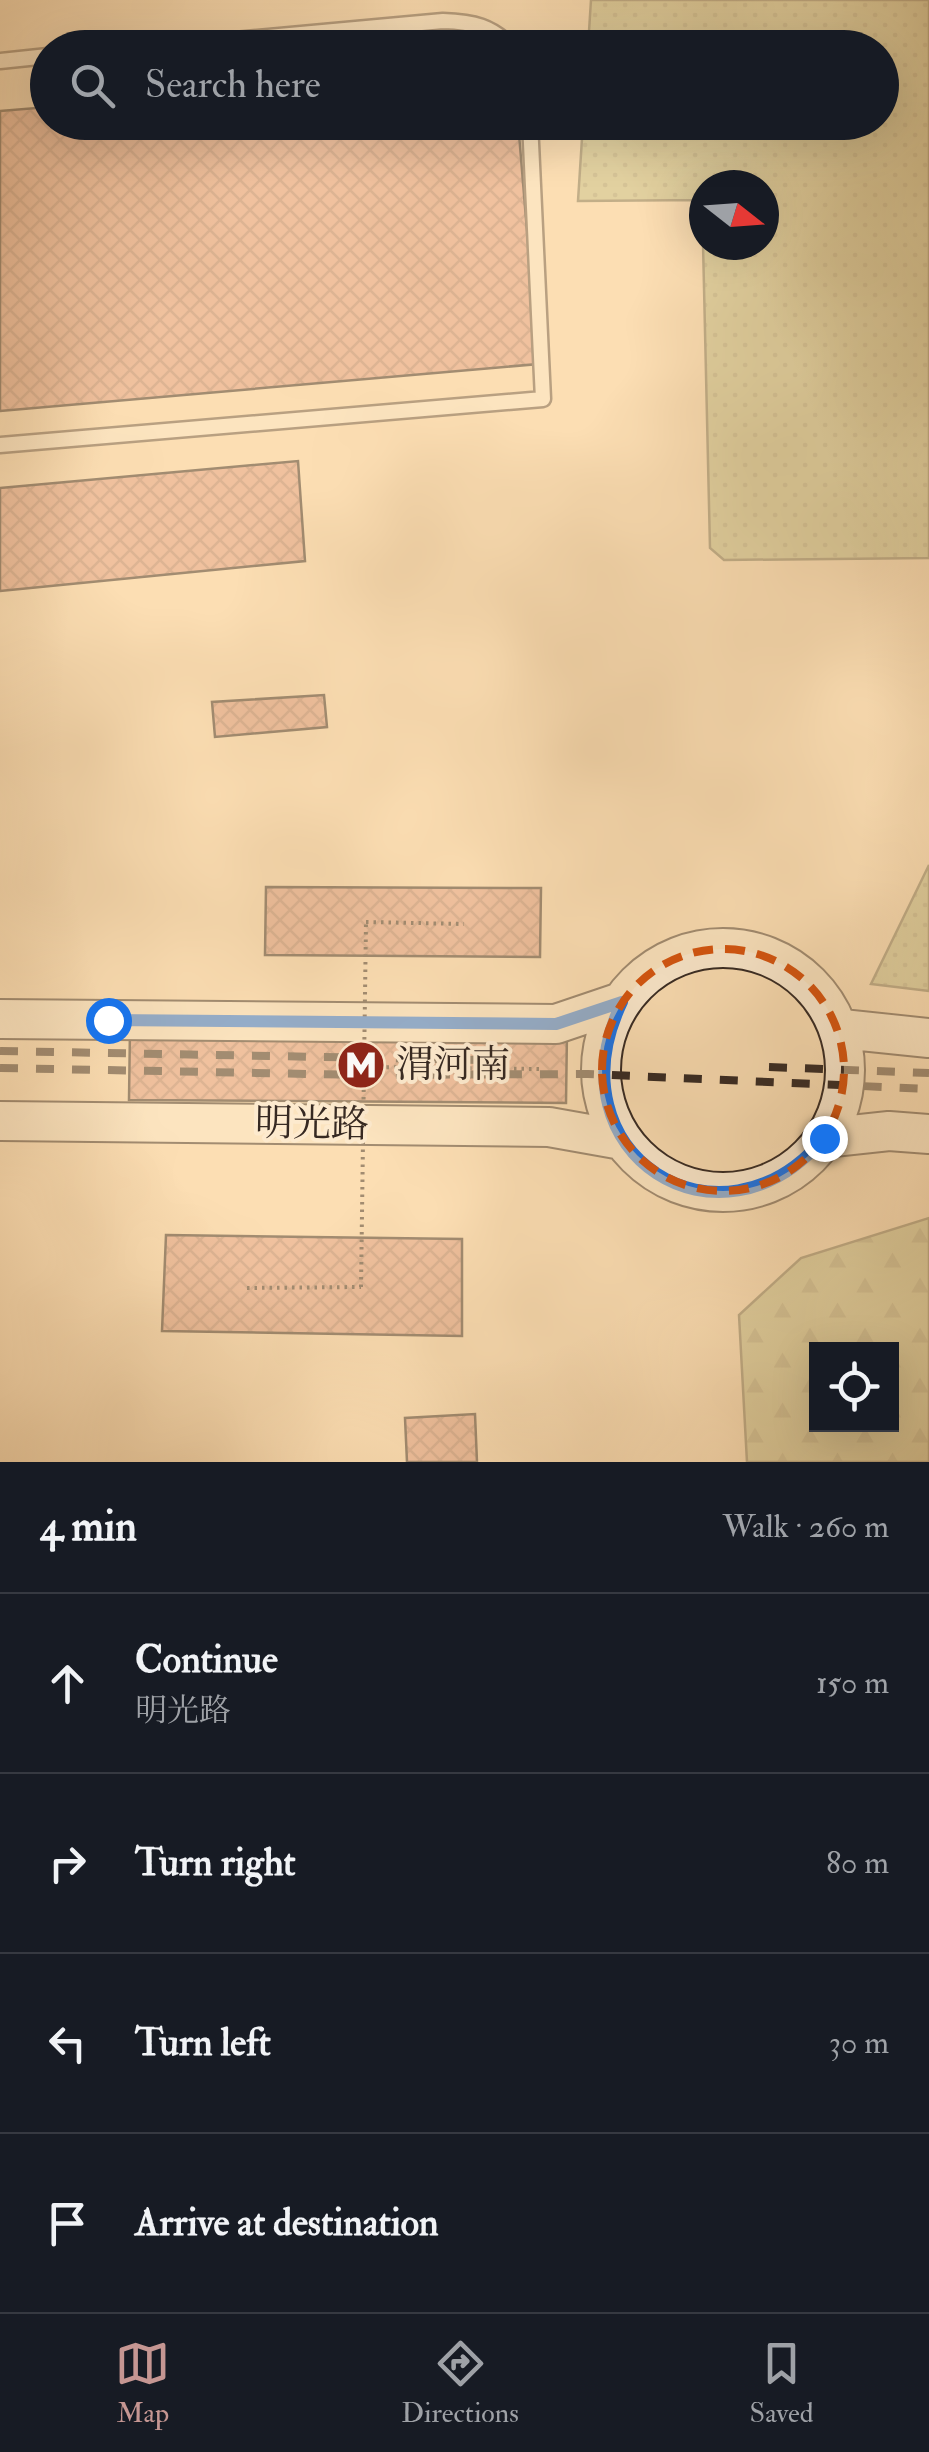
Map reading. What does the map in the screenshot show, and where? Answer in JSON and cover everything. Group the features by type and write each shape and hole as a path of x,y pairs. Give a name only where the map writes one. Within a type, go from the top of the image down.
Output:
{"main road":[{"path":"728,948 768,956 803,978 842,1029 844,1090 824,1138 804,1162 769,1184 729,1193 688,1188 650,1170 622,1140 606,1107 600,1071 606,1035 622,1002 650,972 674,959 728,948"},
{"path":"0,1019 556,1024 622,1002"},
{"path":"842,1029 929,1038"},
{"name":"明光路","path":"0,1121 549,1126 622,1140"},
{"path":"824,1138 889,1131 929,1134"}],"lane":[{"path":"345,30 443,21 475,22 494,30"},
{"path":"0,61 30,58"},
{"path":"0,445 543,399 531,140"}],"path":[{"path":"247,1288 360,1287 366,922 464,924"},
{"path":"364,1067 539,1070"}],"highlighted area":[{"path":"728,948 768,956 803,977 842,1029 844,1090 824,1138 769,1184 729,1193 688,1188 651,1170 622,1140 606,1107 600,1071 621,1002 650,972 687,953"}],"green space":[{"path":"591,0 929,0 929,558 724,560 710,548 703,260 779,260 779,170 689,170 689,200 578,201 582,140 899,140 899,30 589,30"},
{"path":"929,865 929,991 871,984"},
{"path":"929,1218 929,1462 747,1462 739,1315 801,1258"}],"building":[{"path":"30,108 30,140 519,140 538,364 0,411 0,111"},
{"path":"298,461 305,561 0,591 0,488"},
{"path":"324,695 327,727 215,737 212,702"},
{"path":"266,887 541,888 540,957 265,955"},
{"path":"130,1029 567,1032 566,1103 129,1100"},
{"path":"166,1235 462,1239 462,1336 162,1331"},
{"path":"475,1414 477,1462 407,1462 405,1418"}],"railway":[{"path":"0,1051 484,1060"},
{"path":"769,1067 929,1073"},
{"path":"0,1068 363,1075 588,1074 929,1089"}],"place":[{"name":"渭河南","path":"361,1065"}],"route":[{"path":"108,1020 556,1024 622,1002 606,1035 600,1071 606,1107 622,1140 650,1170 688,1188 729,1193 769,1184 804,1162 824,1138"}]}
